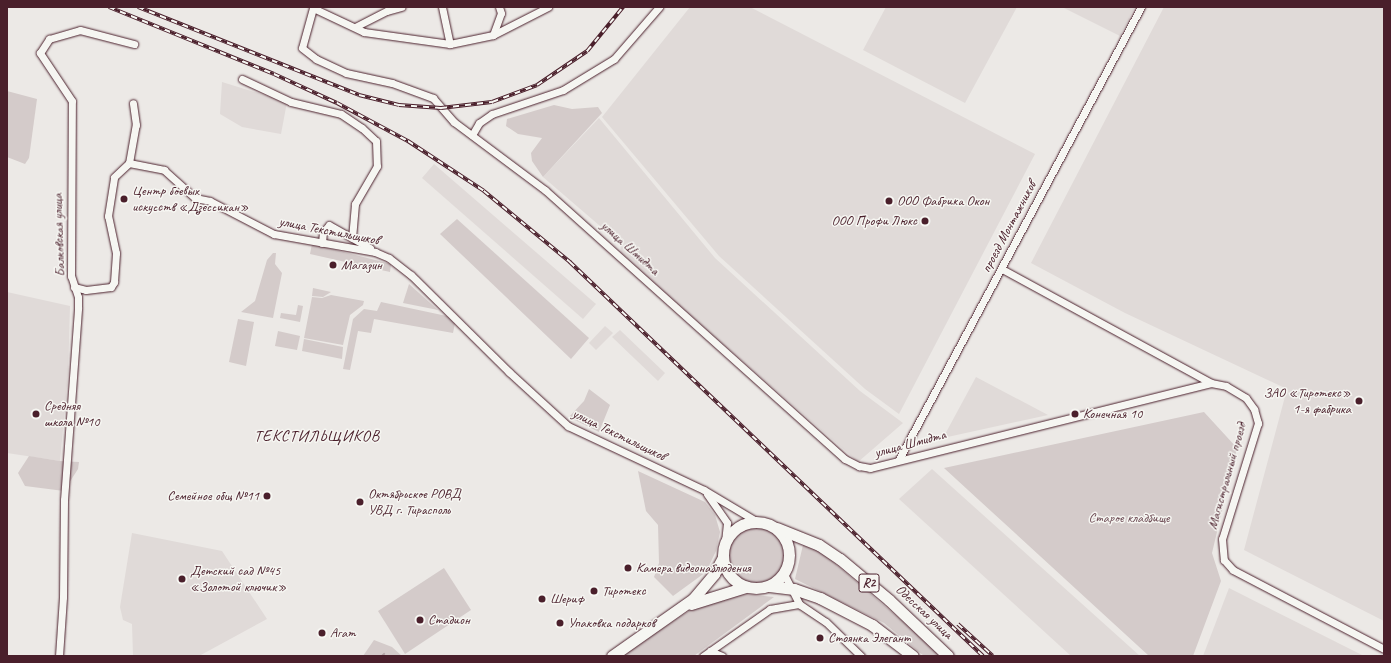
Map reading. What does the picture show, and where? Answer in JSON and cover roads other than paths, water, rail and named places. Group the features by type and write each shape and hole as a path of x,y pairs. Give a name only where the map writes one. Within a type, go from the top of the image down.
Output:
{"main road":[{"name":"R2","path":"612,656 681,608 708,583 723,557 725,544 737,527 756,521 767,523 777,528"},
{"path":"769,586 784,574 789,565 789,550 784,536 777,528"},
{"name":"Одесская улица","path":"777,528 819,545 840,559 890,600 948,656"},
{"path":"723,557 732,578 746,587"},
{"name":"R2","path":"681,608 714,595 746,587 769,586 794,589 820,598 872,625 913,656"}],"street":[{"path":"355,27 386,11 402,7"},
{"path":"442,7 450,44"},
{"path":"493,35 501,13 499,7"},
{"name":"улица Шмидта","path":"548,7 493,35 450,44 364,32 314,8 302,48 321,61 346,74 382,81 429,96 454,122 545,190 610,246 845,459 870,468 899,459 1211,383"},
{"path":"472,135 479,123 492,114 563,90 614,59 659,7"},
{"name":"проезд Монтажников","path":"899,459 1141,7"},
{"name":"Балковская улица","path":"59,656 63,597 62,530 78,308 71,276 72,101 43,60 40,53 44,43 80,30 134,44"},
{"path":"242,79 291,102 341,114 362,128 376,141 378,166 355,204 352,238"},
{"path":"74,287 86,290 106,288 111,287 114,282 116,252 108,216 114,177 129,163 136,126 133,103"},
{"name":"улица Текстильщиков","path":"129,163 164,170 195,198 210,201 274,234 375,252 411,275 515,378 568,426 704,490 756,521"},
{"path":"322,242 323,232 329,225 375,252"},
{"name":"Магистральный проезд","path":"1002,269 1211,383 1230,388 1246,398 1254,409 1258,423 1222,539 1224,560 1233,570 1384,649"},
{"path":"704,490 727,523 725,544"},
{"path":"784,574 794,589 799,604 826,622 861,656"},
{"path":"703,656 770,609 799,604"},
{"path":"710,651 722,656"}],"railway":[{"path":"109,7 274,74 337,103 408,141 484,191 570,262 983,656"},
{"path":"138,7 359,95 399,105 441,108 492,102 537,85 587,51 623,7"},
{"path":"958,624 993,656"}],"place":[{"name":"Центр боевых искусств «Дзессикан»","path":"124,199"},
{"name":"ООО Фабрика Окон","path":"889,201"},
{"name":"ООО Профи Люкс","path":"925,221"},
{"name":"Магазин","path":"333,265"},
{"name":"ЗАО «Тиротекс» 1-я фабрика","path":"1359,401"},
{"name":"Средняя школа №10","path":"36,414"},
{"name":"Конечная 10","path":"1075,414"},
{"name":"Семейное общ №11","path":"267,496"},
{"name":"Октябрьское РОВД УВД г. Тирасполь","path":"360,502"},
{"name":"Камера видеонаблюдения","path":"628,568"},
{"name":"Детский сад №45 «Золотой ключик»","path":"182,579"},
{"name":"Тиротекс","path":"594,591"},
{"name":"Шериф","path":"542,599"},
{"name":"Стадион","path":"420,620"},
{"name":"Упаковка подарков","path":"560,623"},
{"name":"Агат","path":"322,633"},
{"name":"Стоянка Элегант","path":"820,638"}],"district":[{"name":"ТЕКСТИЛЬЩИКОВ","path":"317,436"}],"park label":[{"name":"Старое кладбище","path":"1129,518"}]}
